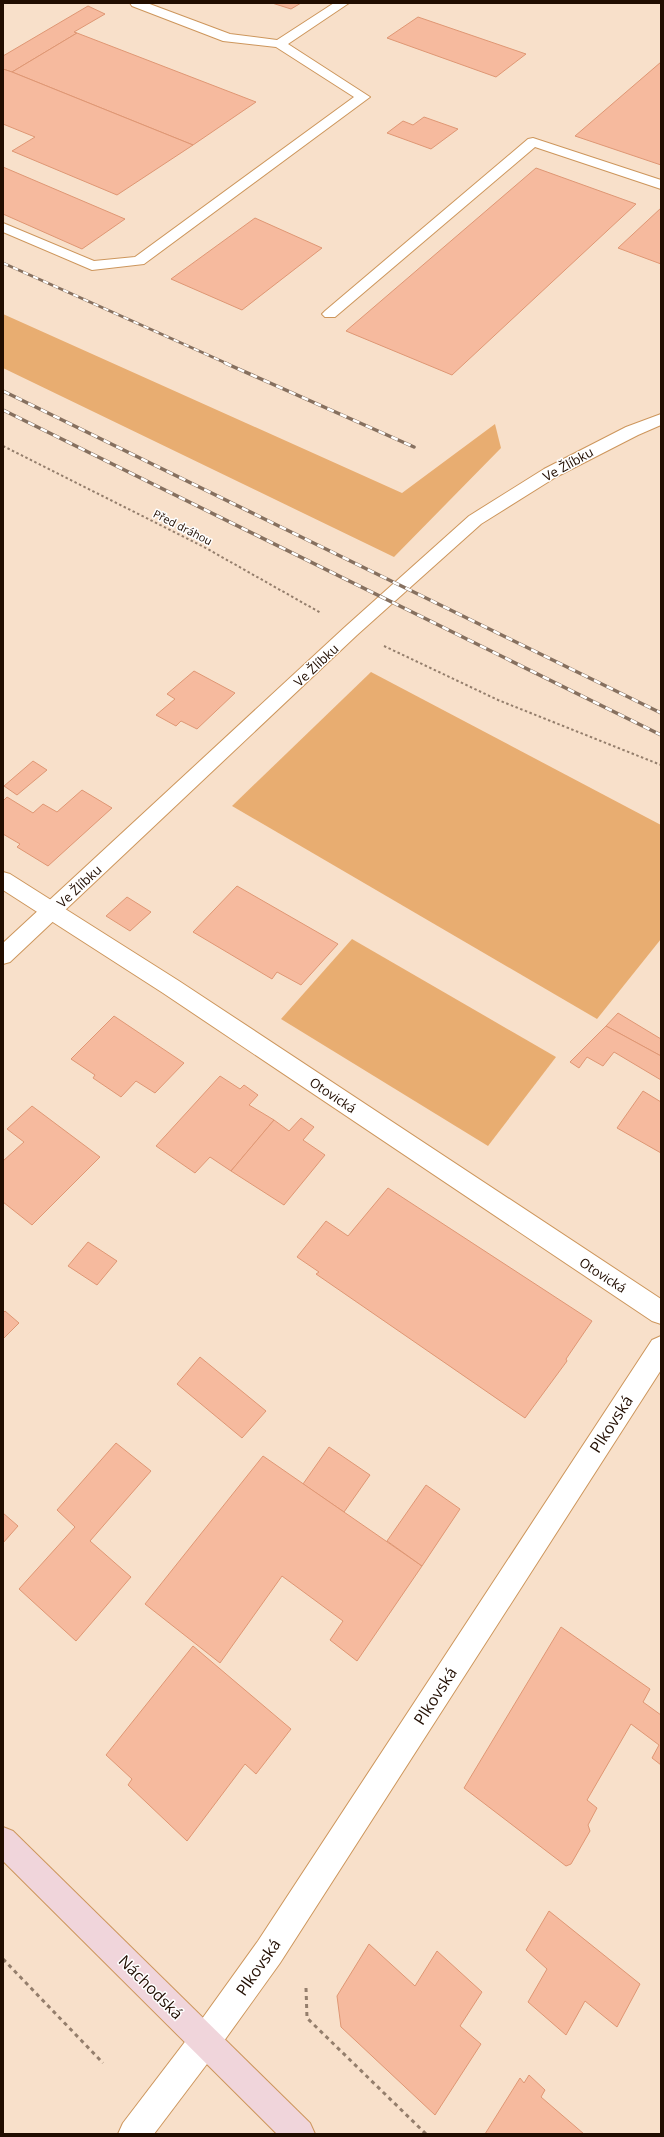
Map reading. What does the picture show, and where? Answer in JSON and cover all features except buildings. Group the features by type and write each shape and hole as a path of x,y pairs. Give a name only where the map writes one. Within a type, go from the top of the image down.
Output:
{"main road":[{"name":"Náchodská","path":"3,1841 298,2134"}],"street":[{"path":"3,228 92,266 139,261 363,97 279,44 228,38 136,3"},
{"path":"279,44 343,3"},
{"path":"330,314 533,142 661,185"},
{"name":"Ve Žlíbku","path":"3,956 52,912 351,631 476,520 550,474 632,431 661,418"},
{"name":"Otovická","path":"3,880 178,991 661,1313"},
{"name":"Plkovská","path":"134,2134 205,2041 269,1952 661,1348"}],"path":[{"name":"Před dráhou","path":"3,446 242,567 351,631 498,700 661,765"},
{"path":"3,1959 103,2063"},
{"path":"306,1988 307,2018 426,2134"}],"shaded area":[{"path":"3,314 402,493 495,424 501,448 394,557 3,368"},
{"path":"371,672 661,825 661,939 597,1019 232,806"},
{"path":"352,939 556,1057 488,1146 281,1019"}],"railway":[{"path":"3,263 228,364"},
{"path":"225,363 414,447"},
{"path":"3,391 661,713"},
{"path":"3,410 661,735"}]}
